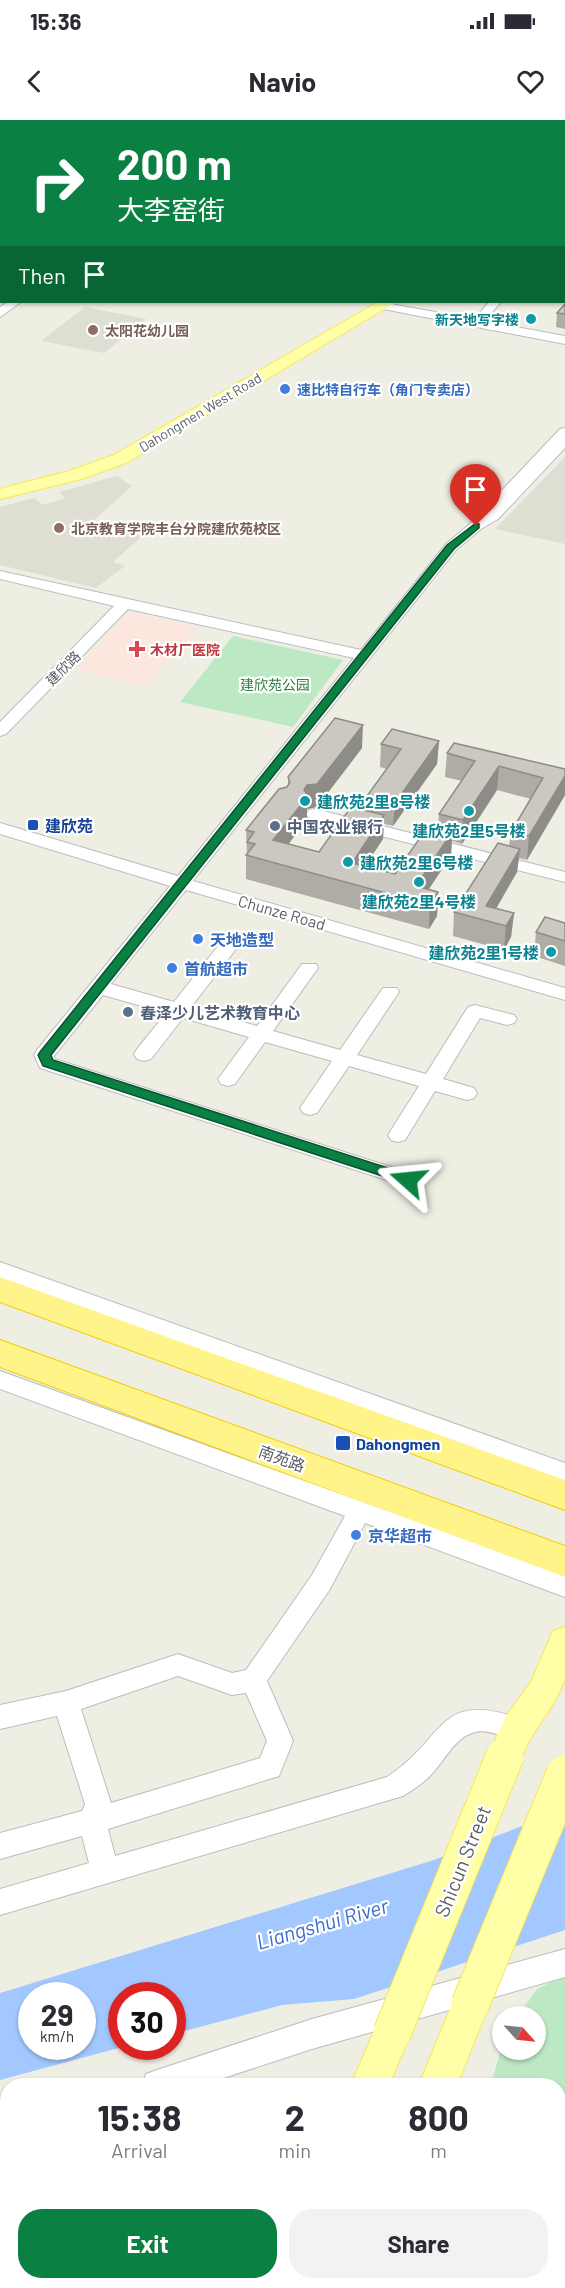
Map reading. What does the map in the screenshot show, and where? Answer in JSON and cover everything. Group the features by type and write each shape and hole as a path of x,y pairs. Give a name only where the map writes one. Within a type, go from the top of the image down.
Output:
{"highway":[{"path":"0,1289 565,1495"},
{"name":"南苑路","path":"0,1353 565,1562"}],"main road":[{"name":"Dahongmen West Road","path":"0,486 68,469 111,454 381,303"},
{"name":"Dahongmen West Road","path":"0,494 75,475 120,459 381,303"},
{"name":"Shicun Street","path":"373,2078 511,1743 543,1691 565,1641"},
{"path":"441,2078 565,1774"}],"street":[{"path":"0,313 14,303"},
{"path":"381,303 564,337"},
{"path":"442,303 435,309 564,337"},
{"path":"480,318 494,303"},
{"path":"408,1180 47,1063 44,1055 451,547 476,526 565,432"},
{"path":"476,526 493,516 565,440"},
{"path":"0,575 364,655"},
{"name":"建欣路","path":"0,731 125,604"},
{"path":"251,798 270,802"},
{"path":"315,814 565,877"},
{"name":"Chunze Road","path":"0,819 184,878 565,994"},
{"name":"Chunze Road","path":"0,828 565,983"},
{"path":"144,1054 229,945"},
{"path":"228,1079 309,968"},
{"path":"98,987 466,1093"},
{"path":"310,1108 390,992"},
{"path":"398,1135 475,1011 507,1019"},
{"path":"0,1270 565,1473"},
{"path":"0,1380 565,1586"},
{"path":"0,1718 66,1702 178,1665 232,1684 254,1680 321,1582 359,1512"},
{"path":"0,1846 92,1821 270,1767 280,1741 254,1680"},
{"path":"66,1702 98,1804 92,1821 105,1871"},
{"path":"0,1902 394,1787 419,1768 452,1732 464,1723 478,1720 498,1722 511,1743"},
{"path":"178,2078 312,2034 565,1963"}],"shaded area":[{"name":"太阳花幼儿园","path":"85,307 146,319 104,353 41,341"},
{"path":"565,457 565,544 495,529"},
{"name":"北京教育学院丰台分院建欣苑校区","path":"117,476 132,486 92,522 143,535 113,562 125,566 96,588 0,565 0,507 34,498 43,505 65,498 59,492"},
{"name":"木材厂医院","path":"132,612 198,628 144,686 76,669"}],"green space":[{"name":"建欣苑公园","path":"233,636 343,660 293,727 180,702"},
{"path":"565,1975 565,2078 493,2078 498,2060 546,2060 546,2006 524,2006 537,1989"}],"water":[{"name":"Liangshui River","path":"565,1807 565,1930 354,1999 282,2005 186,2031 186,1982 108,1982 108,2051 96,2054 96,1982 36,1982 434,1860 543,1818"},
{"path":"18,1987 18,2060 74,2060 0,2078 0,1993"}],"building":[{"path":"565,304 565,314 557,313"},
{"path":"335,718 363,725 317,784 307,785 304,790 308,796 273,840 319,852 351,807 384,815 352,863 395,874 428,826 452,832 416,886 438,892 430,905 246,855 255,844 247,842 254,832 246,830 279,789 287,787 290,782 288,777"},
{"path":"392,729 439,741 395,803 367,796 401,749 381,744"},
{"path":"454,743 565,769 565,776 529,836 511,832 543,778 499,766 463,820 439,814 475,761 447,753"},
{"path":"498,843 520,849 486,906 514,913 506,926 454,912"},
{"path":"545,917 565,923 565,941 536,932"}],"place":[{"name":"新天地写字楼","path":"531,319"},
{"name":"太阳花幼儿园","path":"93,330"},
{"name":"速比特自行车（角门专卖店）","path":"285,389"},
{"name":"北京教育学院丰台分院建欣苑校区","path":"59,528"},
{"name":"木材厂医院","path":"137,649"},
{"name":"建欣苑2里8号楼","path":"305,801"},
{"name":"建欣苑2里5号楼","path":"469,811"},
{"name":"建欣苑","path":"33,825"},
{"name":"中国农业银行","path":"275,826"},
{"name":"建欣苑2里6号楼","path":"348,862"},
{"name":"建欣苑2里4号楼","path":"419,882"},
{"name":"天地造型","path":"198,939"},
{"name":"建欣苑2里1号楼","path":"551,952"},
{"name":"首航超市","path":"172,968"},
{"name":"春泽少儿艺术教育中心","path":"128,1012"},
{"name":"Dahongmen","path":"343,1443"},
{"name":"京华超市","path":"356,1535"}],"route":[{"path":"408,1180 47,1063 44,1055 451,547 476,526"}]}
